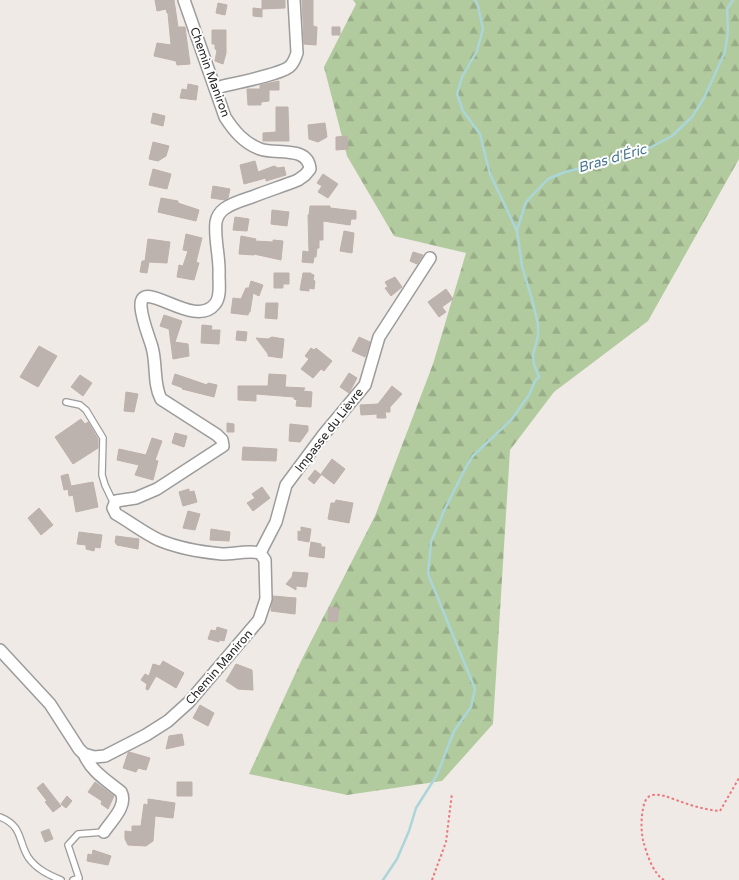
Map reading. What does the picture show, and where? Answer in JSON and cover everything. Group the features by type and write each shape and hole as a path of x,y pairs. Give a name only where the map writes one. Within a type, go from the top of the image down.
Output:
{"street":[{"name":"Chemin Maniron","path":"114,504 116,501 136,498 157,489 223,446 222,440 217,435 161,399 158,393 154,352 142,310 143,298 146,296 156,297 188,311 195,312 206,311 214,306 218,298 219,287 220,262 216,233 219,214 223,209 238,202 298,180 310,169 307,160 298,154 260,149 234,131 225,117 184,0"},
{"path":"215,88 288,68 295,60 297,53 294,0"},
{"name":"Impasse du Lièvre","path":"260,553 276,522 286,485 324,434 365,385 379,337 430,258"},
{"path":"114,504 113,508 116,514 157,539 174,546 222,554 254,551 260,553"},
{"name":"Chemin Maniron","path":"84,754 94,757 105,756 146,735 168,721 189,702 237,648 259,620 266,599 265,560 260,553"},
{"path":"0,650 50,704 93,770 121,792 123,796 122,806 104,832"}],"lane":[{"path":"66,402 80,405 86,410 103,438 102,475 114,504"},
{"path":"0,817 10,822 16,828 28,858 46,874 61,880"},
{"path":"73,880 79,878 68,845 78,834 104,832"}],"path":[{"path":"664,880 659,878 652,865 643,839 642,814 644,803 648,797 663,795 711,810 720,810 739,778"},
{"path":"432,880 446,842 452,793"}],"green space":[{"path":"353,0 739,0 739,159 648,321 554,392 510,450 493,724 442,781 347,795 249,774 302,659 375,516 433,364 466,253 394,236 347,156 324,67 356,4"}],"building":[{"path":"155,0 174,0 178,27 185,27 190,64 177,65 176,61 154,56 157,43 171,45 168,13 166,9 157,11"},
{"path":"262,0 285,0 285,8 262,9"},
{"path":"302,0 313,0 313,26 317,27 316,45 304,44"},
{"path":"218,3 227,5 225,15 216,13"},
{"path":"253,8 262,9 262,17 253,16"},
{"path":"332,27 340,27 340,35 332,35"},
{"path":"212,30 226,30 226,53 223,64 215,61 217,50 215,49 215,44 212,44"},
{"path":"279,81 279,90 269,90 269,101 261,102 261,105 248,105 247,89 260,89 260,85"},
{"path":"188,84 198,86 196,100 180,98 182,89 187,90"},
{"path":"276,107 288,107 289,141 263,141 263,133 276,132"},
{"path":"153,113 165,116 163,126 151,123"},
{"path":"325,123 327,137 318,142 309,139 308,125"},
{"path":"347,136 348,149 336,150 336,137"},
{"path":"153,142 169,146 166,156 158,161 149,159"},
{"path":"255,161 258,172 274,166 278,168 284,167 286,175 266,181 266,178 244,184 240,165"},
{"path":"153,169 171,174 167,189 149,185"},
{"path":"323,174 338,184 328,198 318,192 322,186 317,183"},
{"path":"213,186 230,189 228,198 225,200 211,198"},
{"path":"161,198 178,201 178,203 199,210 196,221 158,212"},
{"path":"310,206 330,206 330,208 356,211 356,219 351,219 350,225 323,221 323,240 319,240 319,248 317,248 313,263 302,262 303,251 309,252 308,215"},
{"path":"272,210 289,212 287,226 271,224"},
{"path":"235,217 249,219 247,231 233,230"},
{"path":"344,231 354,233 352,253 340,251"},
{"path":"186,234 202,238 196,262 199,263 194,280 177,277 179,265 183,266 188,251 183,250"},
{"path":"241,236 256,239 255,241 283,241 281,260 254,254 239,254"},
{"path":"148,239 170,242 167,263 149,262 147,273 140,272 142,261 145,261"},
{"path":"413,252 423,255 417,264 410,261"},
{"path":"274,273 289,273 289,284 283,284 283,288 274,288"},
{"path":"303,273 314,275 314,289 309,288 309,291 300,290"},
{"path":"395,277 402,287 391,296 385,288 388,287 385,282"},
{"path":"251,281 263,285 259,296 253,293 250,312 248,315 231,313 233,298 241,299 246,288 249,288"},
{"path":"446,289 453,299 442,307 446,312 439,317 428,302"},
{"path":"266,303 278,303 277,319 265,318"},
{"path":"164,315 182,321 175,342 188,344 189,356 173,359 169,329 160,326"},
{"path":"202,325 212,326 211,330 220,330 219,344 201,343"},
{"path":"237,331 247,332 246,341 236,340"},
{"path":"272,337 284,339 282,358 268,356 256,338 268,339"},
{"path":"359,337 370,342 365,357 352,351"},
{"path":"39,346 57,356 38,387 20,377"},
{"path":"311,348 314,350 316,348 332,361 324,371 321,369 313,378 301,369 309,359 305,356"},
{"path":"349,373 357,378 349,393 340,387"},
{"path":"175,374 207,385 208,383 217,385 214,397 182,389 172,384"},
{"path":"269,374 286,375 285,387 305,388 303,391 312,392 311,407 296,406 297,400 294,397 256,394 256,401 238,400 238,386 268,386"},
{"path":"80,375 92,383 83,396 71,387"},
{"path":"392,386 402,394 390,407 390,412 385,412 386,418 377,418 377,414 361,415 360,405 378,404"},
{"path":"126,392 138,394 134,412 124,411"},
{"path":"81,419 85,424 88,422 98,439 98,448 73,464 55,437"},
{"path":"227,423 234,424 234,432 227,432"},
{"path":"290,424 308,426 308,431 300,442 289,441"},
{"path":"175,433 187,436 184,447 172,443"},
{"path":"152,438 162,441 155,460 158,461 153,480 135,475 139,465 117,460 119,449 146,455"},
{"path":"243,447 277,449 276,461 242,460"},
{"path":"332,459 345,469 334,484 321,474"},
{"path":"315,470 321,475 314,484 308,479"},
{"path":"68,474 71,486 93,482 98,507 76,512 73,495 69,496 68,489 64,490 61,476"},
{"path":"262,487 270,498 253,511 247,503 255,498 252,494"},
{"path":"189,489 189,492 194,491 197,502 183,506 179,492"},
{"path":"336,500 353,503 349,523 328,519 331,503 335,503"},
{"path":"39,508 53,525 41,535 28,518"},
{"path":"188,511 200,514 195,530 183,528"},
{"path":"301,527 311,529 309,542 298,540 298,531 301,532"},
{"path":"211,529 230,532 229,541 210,540"},
{"path":"79,532 102,535 100,548 95,547 94,551 86,549 86,545 77,544"},
{"path":"116,536 139,539 138,549 117,545 115,542"},
{"path":"311,542 325,547 324,558 309,556"},
{"path":"293,572 308,573 306,587 296,586 296,590 286,584 292,577"},
{"path":"273,596 296,598 295,614 271,611"},
{"path":"329,607 339,608 337,622 328,621"},
{"path":"217,627 227,630 224,641 219,640 219,642 208,639 211,630 216,631"},
{"path":"163,661 184,673 176,688 156,676 148,690 146,689 147,684 141,680 145,674 149,676 153,664 160,666"},
{"path":"236,664 252,670 253,690 238,689 226,681"},
{"path":"200,705 214,713 208,726 193,718"},
{"path":"182,734 184,745 166,749 169,736"},
{"path":"129,752 150,758 146,770 138,768 136,772 123,768"},
{"path":"95,782 114,796 108,809 101,804 102,801 88,792"},
{"path":"177,782 192,782 192,796 177,796"},
{"path":"43,783 61,806 53,812 37,788"},
{"path":"67,796 72,801 66,808 61,804"},
{"path":"148,799 175,803 173,818 155,816 153,841 146,846 128,845 125,839 125,831 132,832 132,826 141,826 144,804 148,805"},
{"path":"49,829 53,839 45,842 41,832"},
{"path":"93,850 111,856 108,865 87,861 88,854 92,855"}],"waterway":[{"path":"383,880 397,859 416,808 437,775 454,731 471,707 475,689 428,574 431,542 444,511 473,456 512,419 539,377 533,355 538,336 538,324 522,266 517,231 490,174 480,134 463,111 457,94 462,77 477,51 483,29 475,0"},
{"name":"Bras d'Éric","path":"517,230 526,202 548,179 565,172 611,162 642,152 672,136 692,117 704,98 725,52 728,31 727,9 733,0"}]}
